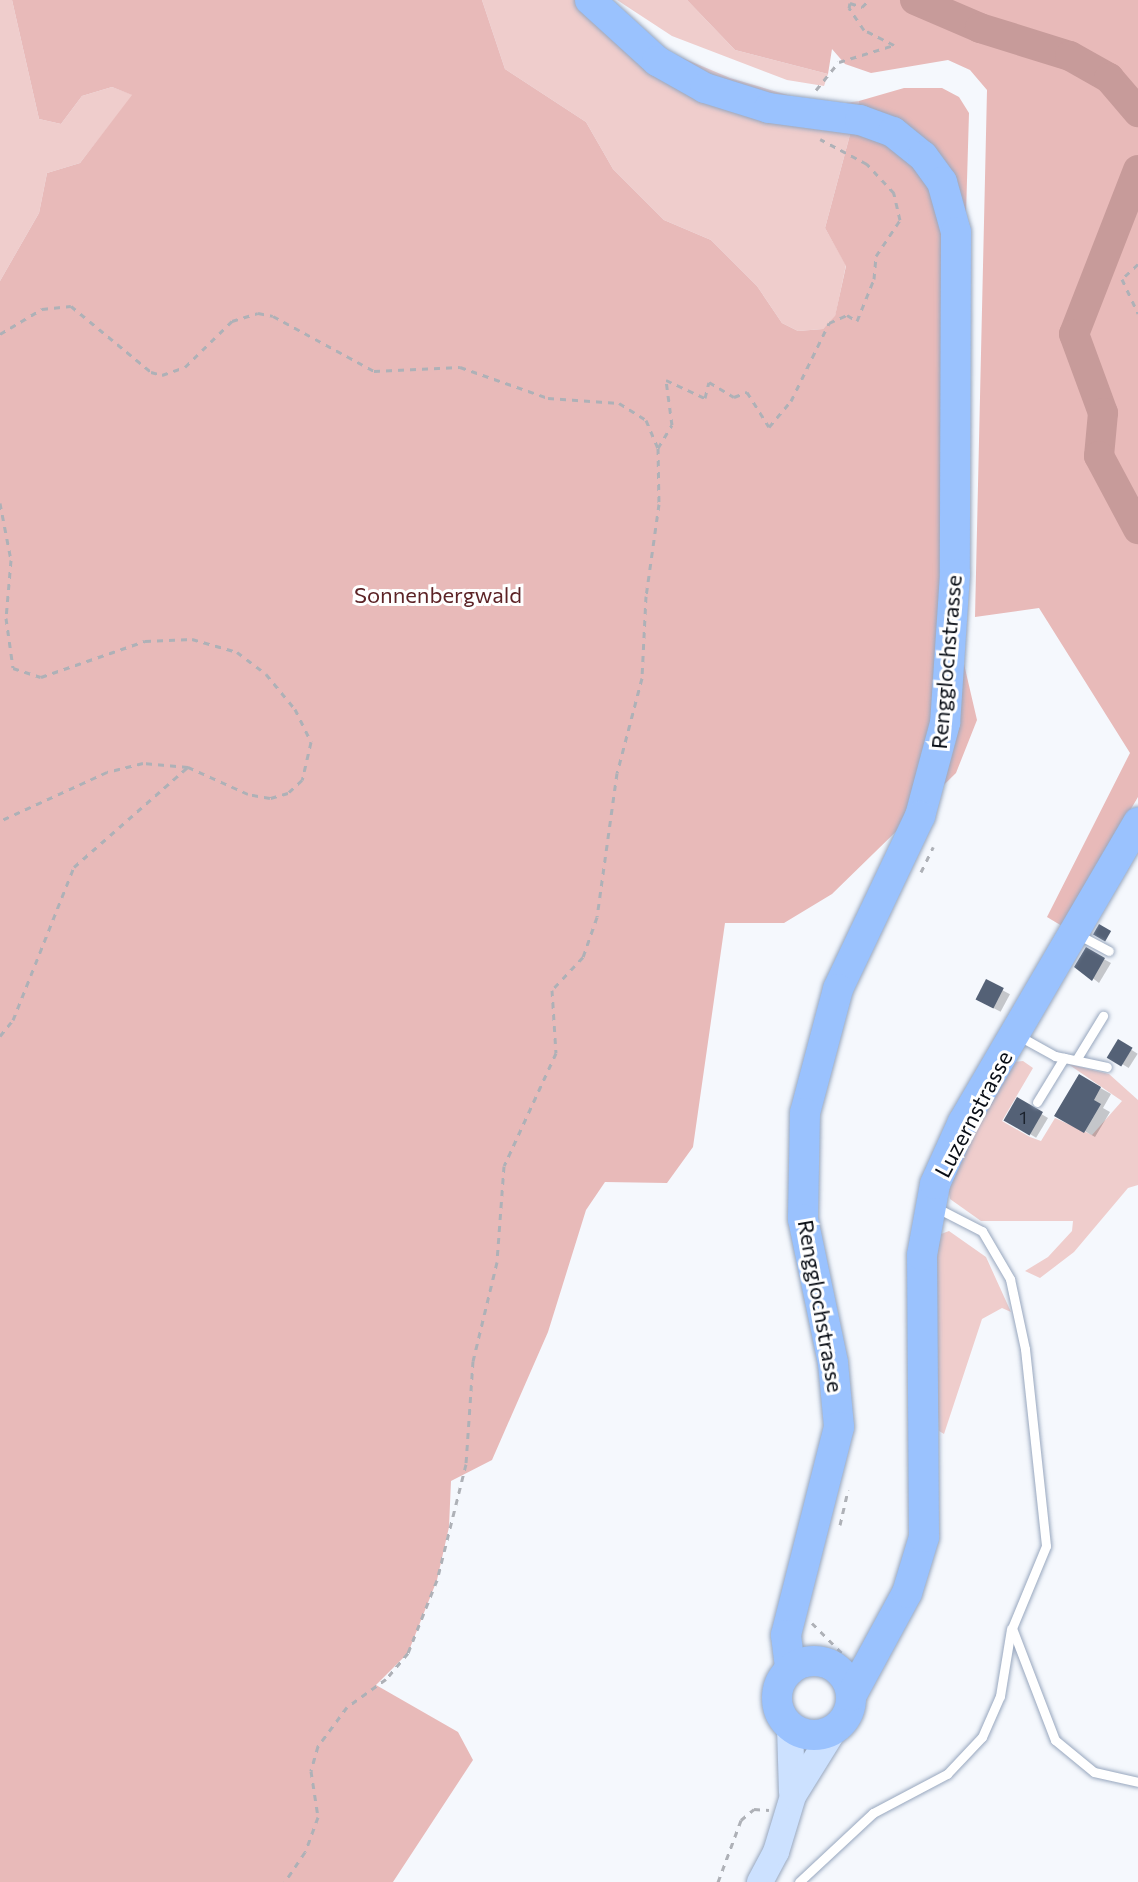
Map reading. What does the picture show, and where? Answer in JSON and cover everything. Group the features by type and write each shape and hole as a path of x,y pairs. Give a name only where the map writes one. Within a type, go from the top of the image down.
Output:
{"main road":[{"name":"Rengglochstrasse","path":"590,0 657,61 705,88 769,108 860,120 893,132 923,156 942,182 956,232 955,574 945,723 931,787 838,989 805,1113 803,1219 837,1385 839,1427 802,1614 786,1635 790,1670"},
{"name":"Luzernstrasse","path":"842,1669 889,1621 911,1583 927,1516 921,1280 929,1203 951,1145 1138,822"},
{"path":"760,1882 790,1808 834,1730 846,1717 842,1669 802,1614"},
{"path":"790,1808 790,1726 777,1699 790,1670 842,1669"},
{"path":"790,1726 810,1735 834,1730"}],"lane":[{"path":"1075,933 1109,951"},
{"path":"1076,1060 1103,1016"},
{"path":"1016,1034 1064,1058 1107,1067"},
{"path":"1037,1102 1064,1058"},
{"path":"799,1882 873,1813 947,1774 982,1737 1000,1696 1012,1628 1046,1546 1025,1349 1010,1279 982,1231 929,1203"},
{"path":"1012,1628 1055,1740 1094,1772 1138,1782"}],"path":[{"path":"808,100 839,62 894,45 864,30 849,8 850,3 862,7 869,0"},
{"path":"658,448 672,425 666,380 705,398 709,382 734,397 747,392 769,427 791,401 829,323 847,315 857,321 874,279 876,256 900,220 894,193 867,164 816,137"},
{"path":"1138,264 1122,279 1138,314"},
{"path":"0,334 42,309 71,306 151,372 162,375 185,367 232,321 258,313 374,371 460,367 548,398 619,403 646,420 658,448 659,504 646,596 642,678 617,773 597,917 583,957 552,990 550,1011 557,1035 554,1062 504,1166 497,1262 473,1361 466,1464 437,1580 408,1653 386,1679 358,1698 328,1730 313,1760 318,1817 305,1852 285,1882"},
{"path":"0,503 10,549 6,618 13,668 41,677 145,641 192,639 237,652 266,674 295,709 311,742 302,780 288,793 270,798 248,794 188,767 143,763 107,772 0,821"},
{"path":"0,1036 13,1020 74,867 188,767"},
{"path":"917,880 935,840"},
{"path":"838,1531 850,1478"},
{"path":"802,1614 842,1669"},
{"path":"718,1882 741,1820 764,1808 790,1808"}],"shaded area":[{"path":"0,0 12,0 39,119 61,124 82,96 112,87 133,95 80,163 47,173 39,213 0,281"},
{"path":"482,0 593,0 645,42 730,78 825,106 859,101 825,228 846,265 835,317 823,329 798,331 782,323 757,286 711,240 664,220 613,169 586,122 505,69"},
{"path":"617,0 687,0 735,50 828,74 824,86 787,80 672,36"},
{"path":"1023,1061 1033,1068 1002,1121 1041,1141 1055,1118 1092,1135 1122,1101 1068,1064 1109,1074 1138,1100 1138,1185 1128,1188 1074,1252 1040,1278 1025,1271 1048,1257 1072,1231 1073,1221 981,1221 950,1199 947,1183 1014,1062"},
{"path":"949,1231 986,1257 1011,1312 1002,1308 982,1319 944,1434 939,1431 931,1285 941,1234"}],"green space":[{"name":"Sonnenbergwald","path":"12,0 482,0 505,69 586,122 613,169 664,220 711,240 757,286 782,323 798,331 823,329 835,316 846,266 825,228 859,101 904,88 942,88 959,97 969,113 954,621 977,720 956,773 832,894 784,923 725,923 693,1147 667,1183 605,1182 586,1210 548,1332 492,1460 451,1481 449,1527 437,1580 408,1653 376,1685 458,1732 473,1760 393,1882 0,1882 0,281 39,213 47,173 80,163 132,95 112,87 82,96 61,124 39,119"},
{"path":"687,0 1138,0 1138,797 1062,926 1047,917 1130,753 1039,608 975,617 987,90 970,70 948,60 871,73 845,64 832,49 828,74 735,50"}],"building":[{"path":"1099,924 1111,931 1105,941 1093,934"},
{"path":"1086,947 1105,958 1092,981 1074,967"},
{"path":"986,979 1004,988 993,1009 976,999"},
{"path":"1118,1039 1133,1048 1121,1067 1107,1058"},
{"path":"1079,1074 1101,1087 1094,1100 1101,1104 1084,1133 1054,1116"},
{"path":"1017,1097 1043,1112 1029,1135 1004,1120"}],"waterway":[{"path":"915,0 980,28 1070,56 1109,78 1138,112"},
{"path":"1138,170 1074,334 1103,413 1099,456 1138,529"}]}
